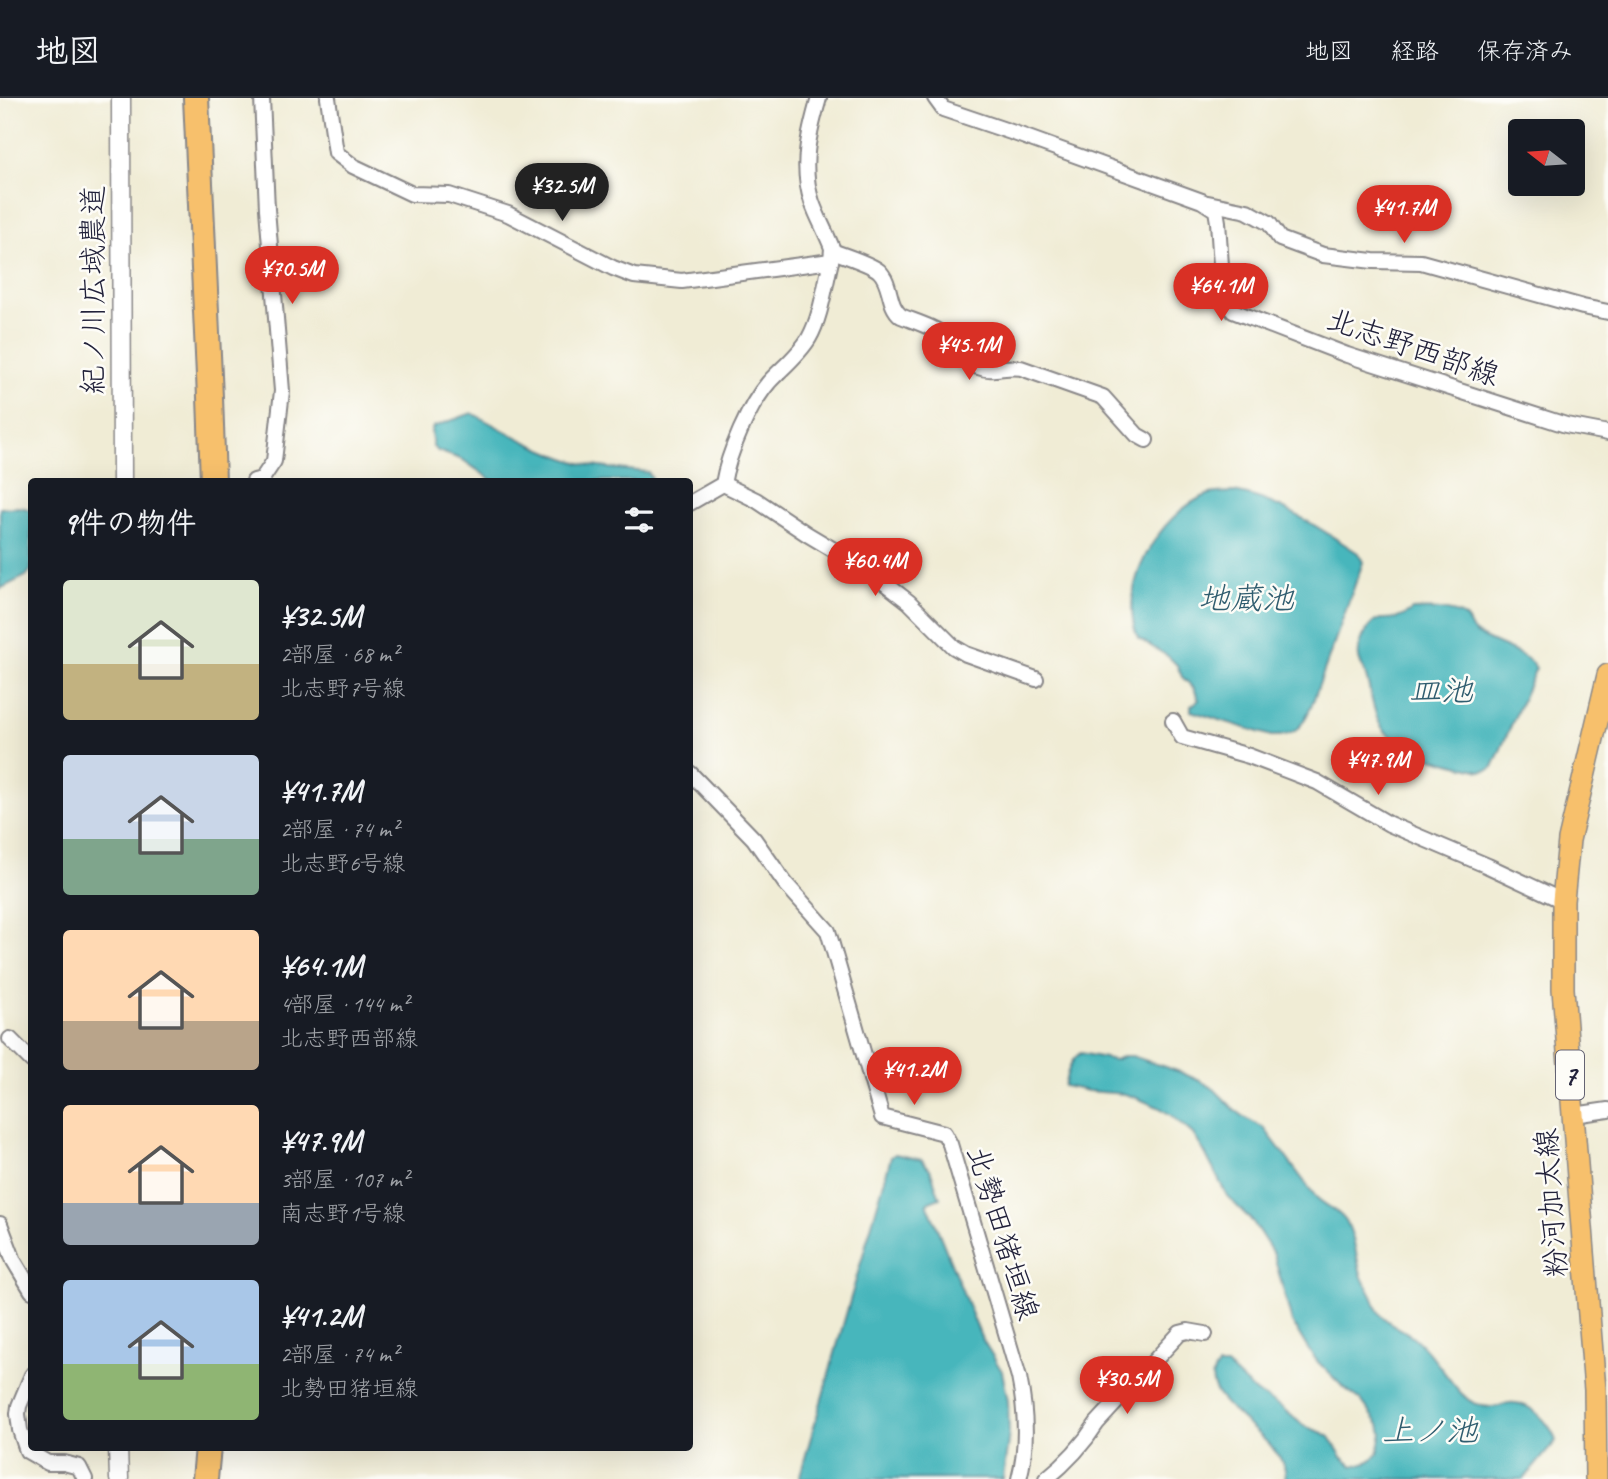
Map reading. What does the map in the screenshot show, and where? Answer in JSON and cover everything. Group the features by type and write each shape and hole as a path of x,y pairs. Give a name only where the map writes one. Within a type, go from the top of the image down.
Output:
{"highway":[{"path":"197,98 212,478"},
{"path":"205,1479 208,1451"}],"main road":[{"name":"粉河加太線","path":"1596,1479 1595,1390 1563,989 1563,901 1569,840 1608,675"}],"street":[{"name":"紀ノ川広域農道","path":"121,98 122,478"},
{"path":"262,98 267,209 282,391 274,461 263,478"},
{"path":"328,98 336,153 353,166 412,194 449,195 508,214 634,276 682,281 832,256 878,270 896,312 942,333 972,365 988,370 1021,368 1103,397 1137,435 1146,440"},
{"path":"693,501 723,484 743,424 767,384 809,338 816,322 832,256 827,236 812,201 805,159 819,98"},
{"path":"935,98 943,109 1202,201 1247,211 1269,223 1280,239 1323,255 1373,261 1421,262 1608,312"},
{"name":"北志野西部線","path":"1202,201 1216,210 1223,293 1233,311 1347,355 1566,425 1608,433"},
{"path":"723,484 756,500 869,571 909,602 954,647 1036,680"},
{"path":"1173,721 1182,737 1249,756 1317,782 1389,824 1563,901"},
{"name":"北勢田猪垣線","path":"693,776 754,839 785,883 828,931 882,1117 944,1133 950,1144 1024,1402 1024,1460 1019,1479"},
{"path":"10,1039 28,1057"},
{"path":"1574,1115 1608,1110"},
{"path":"0,1224 14,1261 28,1284"},
{"path":"1046,1479 1061,1467 1097,1423 1180,1333 1188,1331 1205,1334"},
{"path":"28,1385 18,1415 27,1451 48,1463 79,1467 85,1479"},
{"path":"118,1451 118,1479"}],"water":[{"path":"472,413 562,457 593,466 648,472 651,478 489,478 463,460 433,447 433,427"},
{"name":"地蔵池","path":"1234,492 1267,501 1299,516 1358,553 1363,562 1311,707 1301,726 1286,735 1271,736 1191,711 1191,706 1199,700 1194,688 1182,677 1177,665 1169,657 1138,638 1133,618 1133,597 1138,576 1146,554 1158,535 1189,504 1210,494"},
{"path":"0,508 28,509 28,574 0,589"},
{"name":"皿池","path":"1412,610 1444,611 1461,615 1476,634 1520,654 1536,668 1493,767 1488,770 1481,771 1454,764 1409,749 1385,731 1378,720 1359,658 1360,645 1372,624 1381,619 1394,619"},
{"name":"上ノ池","path":"1081,1053 1114,1060 1132,1056 1180,1072 1214,1089 1235,1110 1264,1128 1316,1197 1345,1220 1351,1232 1362,1277 1381,1315 1419,1342 1469,1401 1488,1407 1509,1403 1524,1405 1538,1414 1549,1427 1556,1441 1524,1479 1285,1479 1283,1465 1274,1450 1217,1392 1212,1379 1218,1366 1227,1366 1255,1392 1281,1407 1304,1426 1330,1437 1342,1457 1353,1466 1370,1461 1378,1454 1382,1433 1380,1426 1361,1400 1343,1387 1308,1349 1292,1322 1274,1255 1253,1222 1227,1196 1193,1134 1160,1108 1137,1098 1064,1086 1072,1063"},
{"path":"895,1154 922,1160 930,1169 940,1198 927,1203 981,1337 1002,1371 1008,1401 1009,1433 1003,1479 799,1479 891,1157"}]}
